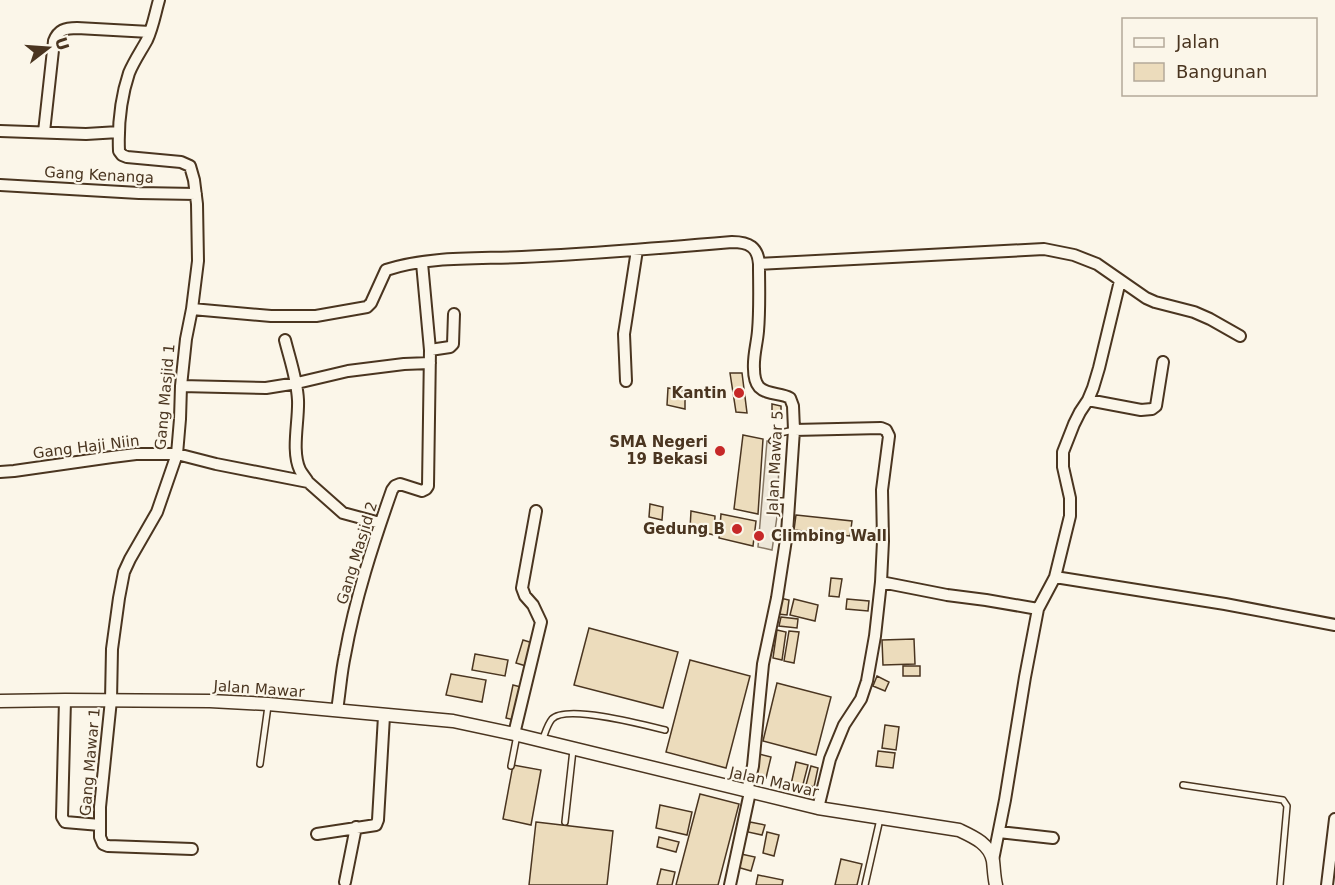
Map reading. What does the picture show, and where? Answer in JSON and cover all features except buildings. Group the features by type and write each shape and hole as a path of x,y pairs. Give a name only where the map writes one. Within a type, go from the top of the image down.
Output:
{"street":[{"path":"0,131 86,134 119,132 126,84 136,57 154,23 159,0"},
{"path":"44,132 54,41 60,31 77,28 150,32"},
{"name":"Gang Masjid 1","path":"111,700 112,649 124,572 157,512 177,454 186,339 198,261 196,194 191,169 187,164 181,162 122,155 119,151 119,132"},
{"name":"Gang Kenanga","path":"0,185 196,194"},
{"path":"192,309 271,316 316,316 367,307 386,270 455,259 637,250 732,242 743,242 752,247 758,255 759,264 1044,249 1074,255 1097,264 1146,298 1194,312 1240,336"},
{"path":"626,381 624,334 637,250"},
{"name":"Gang Masjid 2","path":"337,710 351,627 380,523 394,486 400,483 422,491 428,486 430,350 422,263"},
{"name":"Jalan Mawar 5","path":"730,885 753,766 760,680 777,598 787,533 784,501 794,430 793,406 790,398 764,390 756,381 754,366 758,331 759,264"},
{"path":"996,885 993,860 1038,609 1055,577 1070,516 1070,498 1063,467 1063,452 1074,424 1088,400 1099,368 1120,281"},
{"path":"430,350 450,347 453,344 454,314"},
{"path":"285,340 297,383 296,446 300,469 308,482 343,513 380,523"},
{"path":"1088,400 1141,410 1152,409 1156,405 1163,362"},
{"path":"181,386 266,388 348,371 430,363"},
{"path":"794,430 881,428 888,432 882,489 881,582 867,681 861,699 844,725 830,759 818,808"},
{"name":"Gang Haji Niin","path":"0,472 120,456 177,454 308,482"},
{"path":"516,734 541,622 522,588 536,511"},
{"path":"1055,577 1225,604 1335,625"},
{"path":"881,582 1038,609"},
{"path":"65,700 62,817 65,822 100,825"},
{"name":"Gang Mawar 1","path":"111,700 101,797 100,837 103,844 192,849"},
{"name":"Jalan Mawar","path":"0,701 210,701 268,704 453,722 516,734 818,808 959,831 983,843 989,849 993,860"},
{"path":"317,834 376,825 384,716"},
{"path":"1327,885 1335,819"},
{"path":"345,882 356,827"},
{"path":"999,832 1053,838"}],"lane":[{"path":"772,441 780,433 794,430"},
{"path":"261,764 268,704"},
{"path":"542,741 552,719 559,715 569,714 608,717 665,730"},
{"path":"511,766 516,734"},
{"path":"565,822 573,748"},
{"path":"1183,785 1286,802 1280,885"},
{"path":"865,885 880,818"}],"shaded area":[{"path":"767,441 779,442 778,510 772,550 758,547"}],"place":[{"name":"Kantin","path":"739,393"},
{"name":"SMA Negeri 19 Bekasi","path":"720,451"},
{"name":"Gedung B","path":"737,529"},
{"name":"Climbing Wall","path":"759,536"}]}
